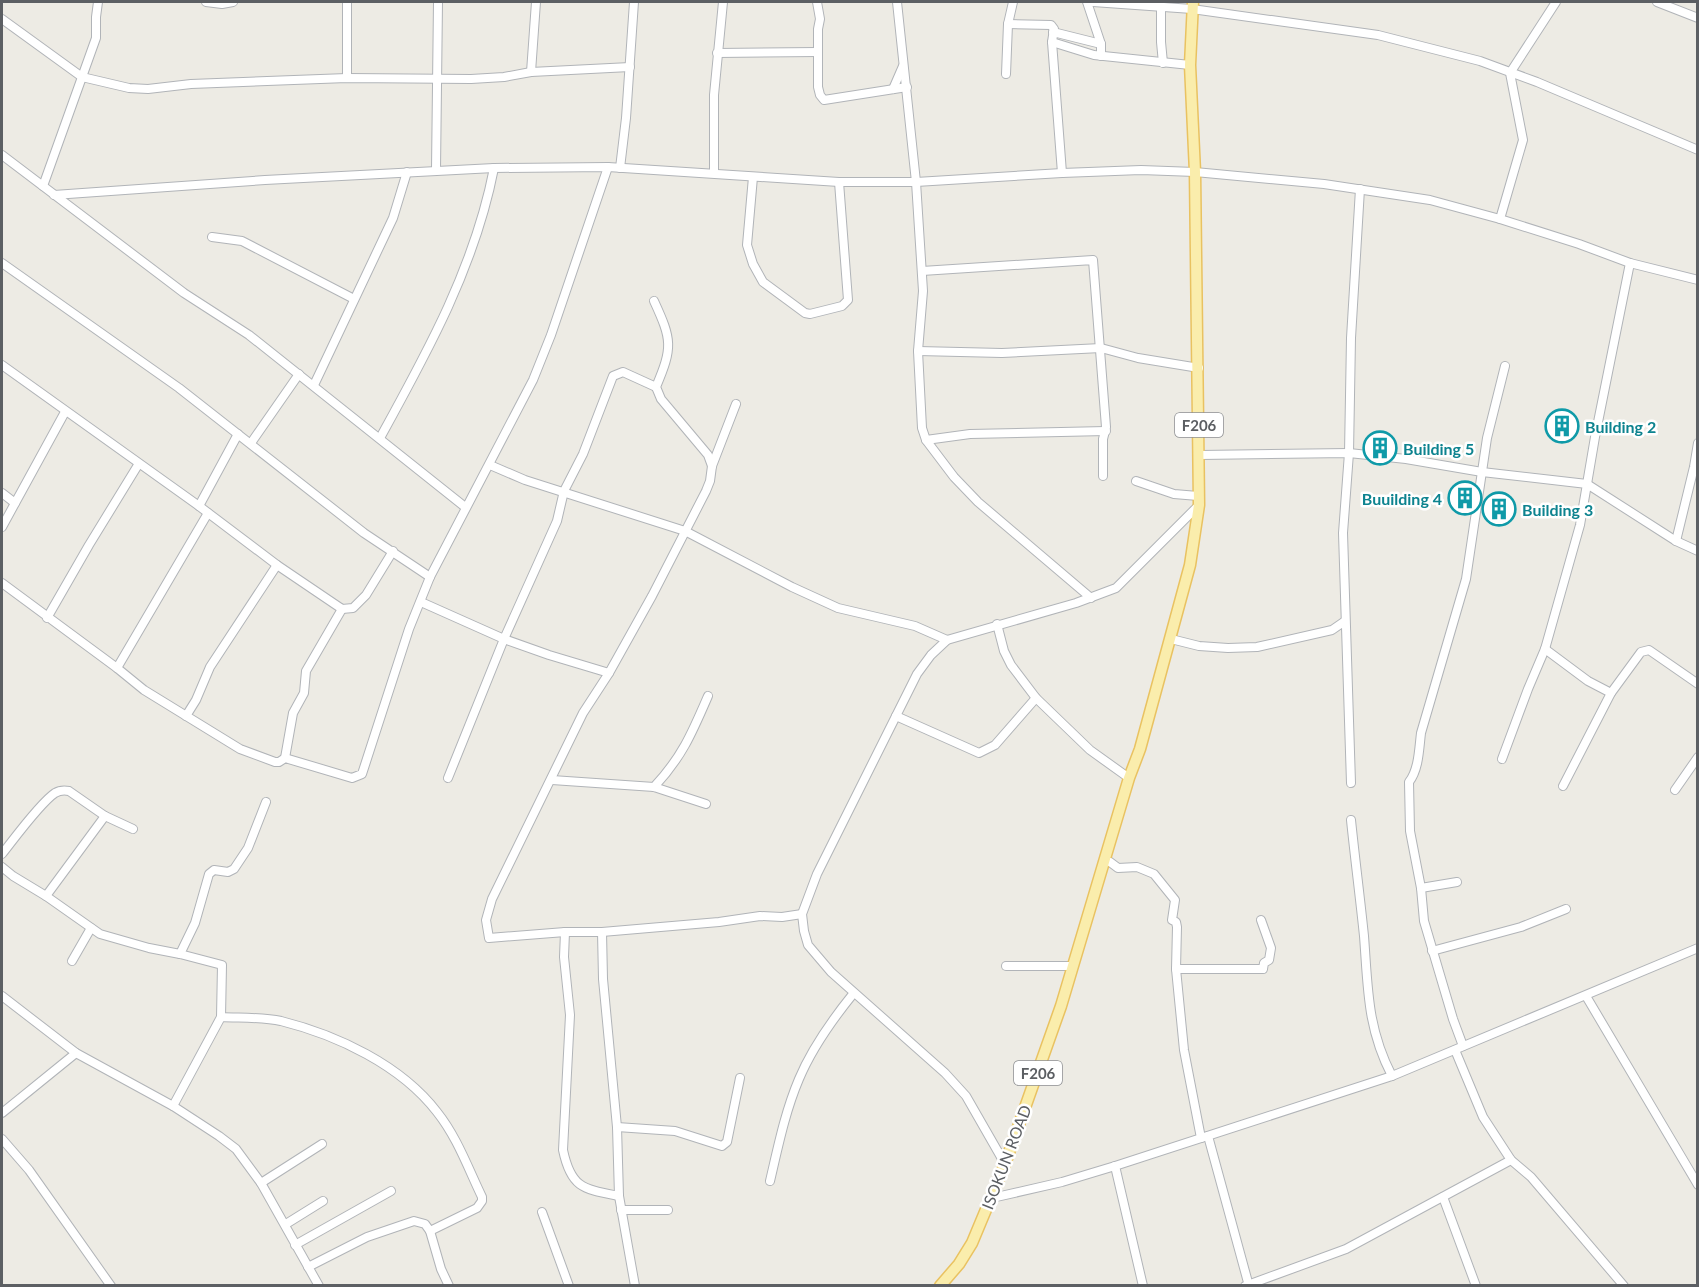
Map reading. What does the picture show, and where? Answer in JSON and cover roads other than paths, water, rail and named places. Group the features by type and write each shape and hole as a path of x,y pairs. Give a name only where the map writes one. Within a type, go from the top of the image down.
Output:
{"main road":[{"name":"F206","path":"1129,778 1140,749 1190,566 1199,501 1196,172 1190,65 1192,5"},
{"name":"ISOKUN ROAD","path":"940,1286 963,1257 992,1198 1005,1164 1062,1006 1129,778"}],"street":[{"path":"43,186 96,38 98,2"},
{"path":"206,2 222,4 233,2"},
{"path":"346,78 347,2"},
{"path":"436,169 438,2"},
{"path":"531,72 536,2"},
{"path":"620,168 634,2"},
{"path":"714,173 714,95 723,2"},
{"path":"817,2 820,19 818,87 824,100 907,87"},
{"path":"897,2 916,182 923,291 918,351 922,428 926,440 954,477 978,502 1090,598"},
{"path":"1006,74 1008,24 1013,2"},
{"path":"1087,2 1101,44 1101,56"},
{"path":"1093,2 1161,7 1192,5 1378,35 1480,61 1698,150"},
{"path":"1500,219 1523,140 1510,73 1556,2"},
{"path":"1657,2 1698,18"},
{"path":"1161,7 1163,63"},
{"path":"2,19 82,77 129,88 148,89 191,84 346,78 504,77 531,72 630,67"},
{"path":"1008,24 1051,25 1054,29 1052,42 1062,173"},
{"path":"1053,32 1101,44"},
{"path":"1052,42 1101,56 1190,65"},
{"path":"717,53 818,52"},
{"path":"893,89 904,63"},
{"path":"2,155 184,293 249,335 465,507"},
{"path":"285,758 352,778 362,774 409,629 430,577 533,380 551,335 608,167"},
{"path":"54,195 436,169 608,167 839,182 916,182 1141,170 1196,172 1360,189 1430,200 1580,244 1630,263 1698,280"},
{"path":"380,438 437,332 455,293 487,204 494,168"},
{"path":"314,385 393,218 407,172"},
{"path":"753,177 747,245 753,264 763,282 801,311 810,314 842,306 848,300 839,182"},
{"path":"1351,783 1343,533 1349,453 1351,338 1360,189"},
{"path":"212,237 242,241 354,299"},
{"path":"921,271 1093,260 1106,431 1103,439 1103,476"},
{"path":"2,263 179,388 345,518 430,577"},
{"path":"1502,759 1545,649 1580,525 1630,263"},
{"path":"654,301 666,327 669,340 666,364 656,387"},
{"path":"918,351 1002,353 1101,348 1138,358 1199,368"},
{"path":"2,366 208,513 277,566 342,609 353,608 366,595 393,551"},
{"path":"1505,366 1487,438 1466,579 1421,734 1411,779 1410,831 1422,888 1424,921 1459,1048 1483,1117 1511,1160 1531,1177 1624,1286"},
{"path":"448,778 504,639 557,521 564,491 583,454 613,376 623,372 656,387 661,399 708,455 712,466"},
{"path":"251,443 299,374"},
{"path":"736,404 712,466 711,481 609,673 582,713 552,780 492,899 486,920 489,938 565,932 602,932 802,914"},
{"path":"2,527 65,412"},
{"path":"926,440 970,434 1106,431"},
{"path":"198,506 238,434"},
{"path":"1676,541 1698,443"},
{"path":"1200,455 1349,453 1587,484 1676,541 1698,551"},
{"path":"47,618 88,545 138,465"},
{"path":"490,465 525,480 685,531 792,587 838,608 915,626 947,640"},
{"path":"1005,1164 966,1096 945,1073 853,994 819,960 808,945 802,914 817,874 917,674 931,655 947,640 1090,598 1116,588 1199,501 1136,481"},
{"path":"2,493 15,503"},
{"path":"117,668 208,513"},
{"path":"186,716 196,700 210,667 277,566"},
{"path":"2,583 144,690 240,749 275,762 285,758 293,713 304,693 306,671 342,609"},
{"path":"421,602 504,639 609,673"},
{"path":"1171,639 1199,646 1257,647 1332,630 1345,621"},
{"path":"997,624 1004,651 1011,665 1036,698 1090,750 1129,778"},
{"path":"1332,630 1345,635"},
{"path":"1545,649 1588,681 1611,693"},
{"path":"1563,786 1611,693 1641,652 1646,650 1698,684"},
{"path":"654,787 667,774 685,748 708,696"},
{"path":"896,716 979,753 995,745 1036,698"},
{"path":"1675,790 1698,757"},
{"path":"552,780 654,787 706,804"},
{"path":"2,854 45,803 55,793 63,790 69,791 105,816 133,830"},
{"path":"180,954 195,923 209,874 214,870 228,872 234,868 248,848 266,802"},
{"path":"46,896 105,816"},
{"path":"1351,820 1367,986 1375,1036 1392,1076"},
{"path":"1105,861 1118,868 1137,867 1154,874 1175,900 1172,920 1176,922 1177,927 1176,969 1184,1050 1204,1137 1247,1285 1346,1249 1511,1160"},
{"path":"2,868 108,938 117,938 222,965 221,1017 173,1106"},
{"path":"1422,888 1457,882"},
{"path":"1432,951 1521,927 1566,909"},
{"path":"1176,969 1263,969 1264,963 1269,960 1271,948 1261,920"},
{"path":"72,962 91,928"},
{"path":"565,932 564,957 570,1015 563,1150 566,1166 575,1179 588,1190 619,1196"},
{"path":"602,932 603,979 617,1126 619,1196 635,1286"},
{"path":"992,1198 1062,1182 1115,1166 1392,1076 1698,948"},
{"path":"1006,966 1073,966"},
{"path":"770,1181 784,1119 799,1079 831,1022 853,994"},
{"path":"2,996 76,1053 173,1106 236,1149 261,1183 286,1224 319,1286"},
{"path":"1586,996 1698,1185"},
{"path":"221,1017 278,1021 336,1040 379,1062 406,1080 436,1110 456,1143 482,1201 477,1208 430,1231"},
{"path":"2,1113 76,1053"},
{"path":"617,1126 675,1131 722,1146 728,1142 740,1078"},
{"path":"2,1139 29,1170 111,1286"},
{"path":"261,1183 322,1144"},
{"path":"1115,1166 1143,1286"},
{"path":"296,1245 392,1191"},
{"path":"1443,1197 1476,1286"},
{"path":"286,1224 323,1201"},
{"path":"621,1210 668,1210"},
{"path":"542,1212 568,1286"},
{"path":"308,1267 367,1237 414,1221 425,1224 430,1231 441,1269 450,1286"}],"place":[{"name":"Building 2","path":"1562,426"},
{"name":"Building 5","path":"1380,448"},
{"name":"Buuilding 4","path":"1465,498"},
{"name":"Building 3","path":"1499,509"}]}
